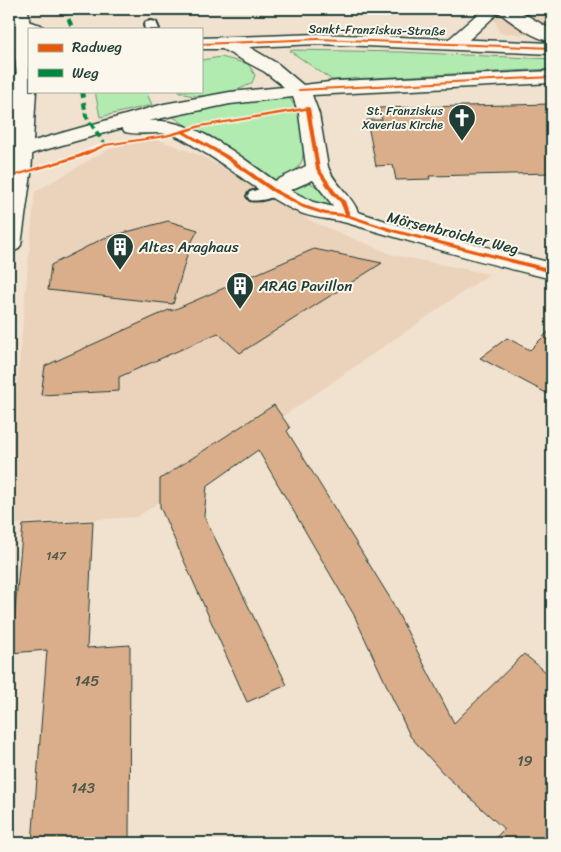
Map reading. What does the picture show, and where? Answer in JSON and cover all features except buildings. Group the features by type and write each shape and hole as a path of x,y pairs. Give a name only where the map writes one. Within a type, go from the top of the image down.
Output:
{"main road":[{"path":"455,43 493,9"},
{"path":"506,9 517,18 552,37"},
{"path":"9,245 22,83 21,24"},
{"name":"Sankt-Franziskus-Straße","path":"202,44 318,39 552,48"},
{"path":"223,42 263,64 285,78 299,90 308,108 318,169 333,192 342,201 348,216"},
{"path":"15,152 94,129 161,100 230,98 299,90 552,77"},
{"path":"9,118 22,83"},
{"name":"Mörsenbroicher Weg","path":"161,100 182,131"},
{"name":"Mörsenbroicher Weg","path":"94,129 116,132 150,126 182,131 224,156 264,193 325,213 348,216 394,231 552,272"},
{"path":"264,193 318,169"}],"shaded area":[{"path":"490,9 552,9 552,36 500,33"},
{"path":"149,136 206,158 311,221 393,255 489,274 137,517 9,524 9,470 35,192 107,150"}],"green space":[{"path":"290,51 400,52 552,59 552,69 332,80"},
{"path":"221,57 248,64 255,75 252,83 226,93 194,96 180,92 202,92 202,60"},
{"path":"95,92 146,92 152,105 100,117"},
{"path":"279,95 290,99 299,112 304,147 302,161 295,172 276,182 173,117 175,113"},
{"path":"307,181 332,202 332,205 326,207 295,195 292,188"}],"marked path":[{"path":"64,9 73,28"},
{"path":"82,92 86,116 105,145"}],"cycle path":[{"path":"202,44 318,39 552,48"},
{"path":"299,90 552,77"},
{"path":"9,177 80,156 105,145 166,136 200,126 308,108 318,169 333,192 342,201 348,216"},
{"path":"182,131 225,156 273,190 305,207 325,213 348,216 394,231 552,271"}],"place":[{"name":"St. Franziskus Xaverius Kirche","path":"462,142"},
{"name":"Altes Araghaus","path":"120,271"},
{"name":"ARAG Pavillon","path":"240,310"}]}
